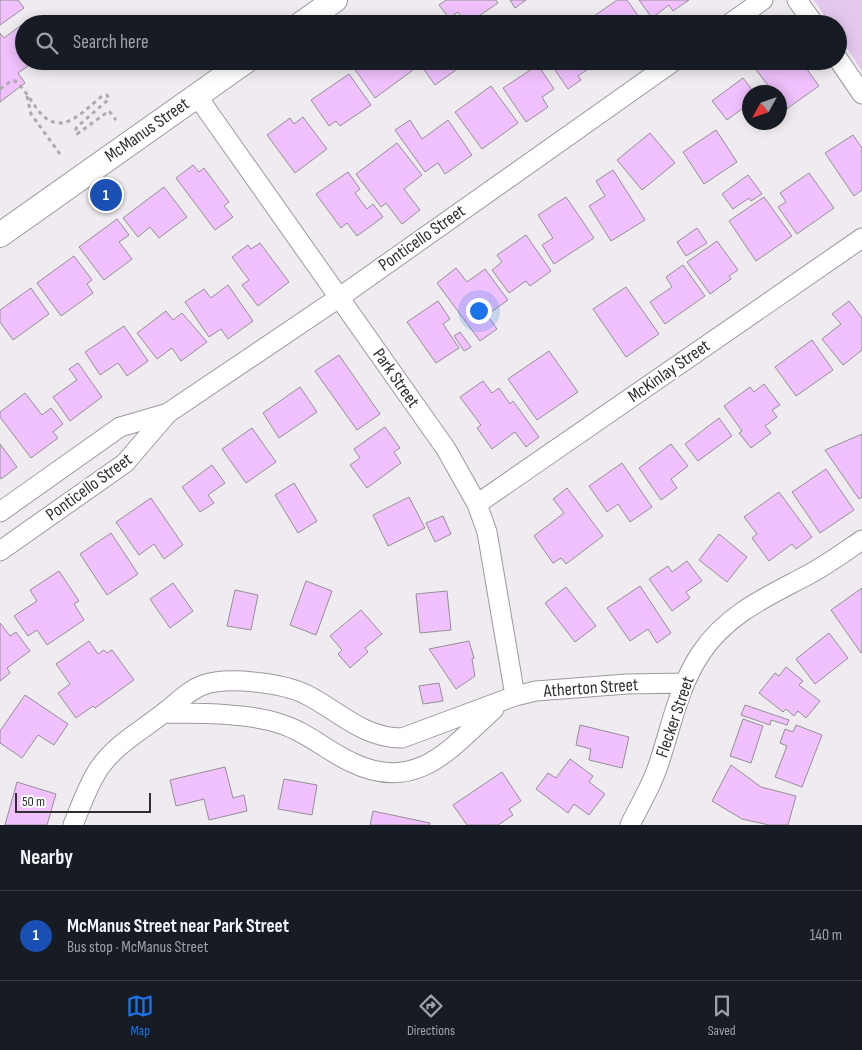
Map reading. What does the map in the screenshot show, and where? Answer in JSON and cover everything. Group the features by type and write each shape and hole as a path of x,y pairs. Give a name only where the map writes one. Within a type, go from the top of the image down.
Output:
{"street":[{"path":"314,15 335,0"},
{"path":"742,15 763,0"},
{"path":"798,0 808,15"},
{"name":"McManus Street","path":"0,235 233,70"},
{"name":"Ponticello Street","path":"0,550 125,462 168,413 340,297 661,70"},
{"path":"846,70 862,94"},
{"name":"Park Street","path":"196,96 446,449 477,504 487,532 508,700"},
{"name":"McKinlay Street","path":"477,504 862,238"},
{"name":"Ponticello Street","path":"0,512 120,427 168,413"},
{"name":"Flecker Street","path":"630,825 657,769 684,684 702,651 729,622 767,595 804,577 862,540"},
{"name":"Atherton Street","path":"72,825 90,783 112,751 201,685 217,681 258,683 306,694 369,732 389,738 402,738 508,700 561,689 684,684"},
{"path":"164,713 252,717 280,723 305,733 351,762 375,771 398,774 421,769 444,755 508,700"}],"path":[{"path":"0,89 4,84 15,81 44,118 55,124 70,121 102,96 107,95 109,99 77,126 75,131 77,134 108,111 116,120"},
{"path":"27,95 32,114 62,157"}],"shaded area":[{"path":"814,0 862,0 862,71 847,48 847,15 824,15"}],"building":[{"path":"0,0 18,0 24,8 0,25"},
{"path":"446,0 496,0 498,3 480,15 460,15 458,12 454,15 447,15 439,5"},
{"path":"510,0 526,0 515,8"},
{"path":"617,0 627,0 638,15 596,15"},
{"path":"639,0 689,0 673,11 669,5 656,15 650,15"},
{"path":"15,30 15,70 22,70 18,73 25,83 0,102 0,33 4,38"},
{"path":"355,70 413,70 375,98"},
{"path":"424,70 456,70 435,85"},
{"path":"530,70 541,70 554,89 542,97 548,107 526,122 503,88"},
{"path":"555,70 586,70 578,76 581,80 568,89"},
{"path":"756,70 807,70 819,86 787,109 787,85 768,85"},
{"path":"349,74 371,105 340,126 336,121 329,126 311,100"},
{"path":"743,78 748,85 742,85 742,109 727,120 712,101"},
{"path":"491,86 518,123 482,149 455,112"},
{"path":"303,117 327,149 295,173 267,135 290,118 294,124"},
{"path":"410,120 422,139 448,120 472,155 445,174 438,163 425,172 395,130"},
{"path":"716,130 737,162 704,184 683,152"},
{"path":"650,133 675,163 642,190 617,160"},
{"path":"853,135 862,148 862,190 854,196 825,153"},
{"path":"397,143 422,175 404,189 420,210 402,224 386,203 381,207 356,174"},
{"path":"193,165 199,172 204,168 229,202 224,206 233,217 215,230 176,178"},
{"path":"613,170 645,220 611,241 589,206 605,196 596,181"},
{"path":"348,172 360,189 355,193 367,209 373,204 383,217 357,236 347,223 341,228 316,194"},
{"path":"809,173 834,208 797,234 778,207 786,202 780,193"},
{"path":"748,175 762,194 751,201 749,198 733,209 722,194"},
{"path":"164,187 187,217 159,238 150,227 138,237 123,218"},
{"path":"566,197 594,238 554,264 542,245 553,238 538,215"},
{"path":"764,197 792,236 756,261 729,221"},
{"path":"117,219 129,235 119,242 132,259 104,280 79,247"},
{"path":"697,228 707,243 686,256 677,242"},
{"path":"526,235 551,271 530,286 526,281 509,293 492,270 502,262 497,255"},
{"path":"717,241 738,270 729,276 731,279 710,294 687,262"},
{"path":"260,243 289,282 258,306 242,285 249,280 232,257 248,245 251,249"},
{"path":"74,256 92,280 87,284 93,293 61,316 37,283"},
{"path":"683,265 705,296 665,324 650,302 672,287 666,277"},
{"path":"456,268 467,282 485,269 508,300 487,315 497,329 480,341 437,283"},
{"path":"228,285 253,321 228,339 221,329 209,337 185,302 204,289 211,298"},
{"path":"626,287 659,334 626,357 593,309"},
{"path":"31,288 49,314 13,340 0,322 0,310"},
{"path":"438,301 450,319 443,324 459,348 436,363 407,322"},
{"path":"849,301 862,318 862,350 843,365 822,339 841,324 832,314"},
{"path":"166,311 173,320 182,313 207,342 181,361 172,348 157,359 137,333"},
{"path":"124,326 148,361 127,376 118,363 100,375 85,352"},
{"path":"460,332 471,347 464,351 454,336"},
{"path":"812,340 833,370 796,396 775,367"},
{"path":"549,351 578,392 537,420 508,379"},
{"path":"339,355 380,414 357,430 315,371"},
{"path":"78,363 102,397 70,421 53,397 77,380 69,369"},
{"path":"483,381 492,393 499,388 510,404 513,401 539,437 526,447 515,432 492,449 477,428 481,425 460,397"},
{"path":"764,384 780,405 772,410 777,417 765,426 771,433 751,448 739,433 742,431 724,406 750,387 754,392"},
{"path":"300,387 317,412 279,438 263,413"},
{"path":"25,393 42,415 51,408 63,424 53,432 58,438 31,458 0,417 0,412"},
{"path":"719,418 732,436 698,461 685,444"},
{"path":"385,427 400,448 394,452 401,463 367,488 350,465 360,458 354,449"},
{"path":"252,428 276,462 246,483 222,449"},
{"path":"862,434 862,497 859,499 825,450"},
{"path":"0,444 17,467 1,479 0,477"},
{"path":"671,444 688,466 671,479 677,488 661,500 639,468"},
{"path":"622,463 652,507 630,522 618,504 607,512 589,486"},
{"path":"212,465 225,483 208,495 214,503 200,512 182,487"},
{"path":"826,469 854,510 820,533 792,492"},
{"path":"294,483 317,521 298,533 275,495"},
{"path":"567,488 603,536 566,564 561,558 553,563 534,536 564,513 553,499"},
{"path":"779,492 812,537 796,549 792,544 769,561 752,538 757,534 744,517"},
{"path":"409,497 425,528 388,546 373,515"},
{"path":"151,498 183,545 164,559 154,544 139,555 116,522"},
{"path":"443,516 451,534 435,542 426,523"},
{"path":"111,533 138,574 107,595 80,554"},
{"path":"719,534 747,557 727,582 699,560"},
{"path":"687,561 702,581 686,592 690,598 672,611 649,579 668,566 672,572"},
{"path":"59,571 79,601 74,604 84,620 47,645 37,630 28,636 14,616 37,601 30,590"},
{"path":"306,581 332,591 316,635 290,625"},
{"path":"173,583 193,611 170,628 150,599"},
{"path":"640,586 671,633 657,643 648,629 630,641 607,608"},
{"path":"566,587 596,626 575,642 545,603"},
{"path":"862,588 862,652 861,653 831,610"},
{"path":"235,590 258,595 251,630 227,626"},
{"path":"447,591 451,630 420,633 416,594"},
{"path":"361,610 382,634 365,648 368,652 350,668 338,654 342,650 330,636"},
{"path":"0,623 10,636 16,632 30,651 7,668 10,673 0,681"},
{"path":"829,633 848,658 815,684 796,659"},
{"path":"89,641 98,654 104,650 107,653 112,650 134,680 95,708 93,706 76,718 58,693 70,684 56,664"},
{"path":"469,641 474,658 472,659 475,676 456,689 429,649"},
{"path":"786,667 803,681 799,685 820,701 806,718 798,711 794,716 786,709 783,712 759,693 775,673 779,676"},
{"path":"439,683 443,701 423,704 419,686"},
{"path":"25,695 68,724 54,745 38,735 22,758 0,743 0,731"},
{"path":"745,705 789,720 787,725 771,720 770,725 741,715"},
{"path":"743,719 763,726 751,763 730,756"},
{"path":"580,725 629,737 622,768 589,760 591,749 576,745"},
{"path":"796,725 822,735 802,787 775,777 787,746 780,743 785,729 793,732"},
{"path":"570,759 593,776 589,782 605,794 589,815 574,804 568,813 536,789 548,773 556,778"},
{"path":"731,765 761,787 796,796 788,825 769,825 742,819 712,801"},
{"path":"225,767 233,798 244,795 247,811 209,820 204,799 176,806 170,780"},
{"path":"502,772 521,801 509,809 513,815 498,825 467,825 453,805"},
{"path":"284,779 317,785 312,815 278,809"},
{"path":"17,782 56,794 47,825 5,825"},
{"path":"373,811 430,823 430,825 370,825"}],"place":[{"name":"McManus Street near Park Street","path":"106,195"}]}
